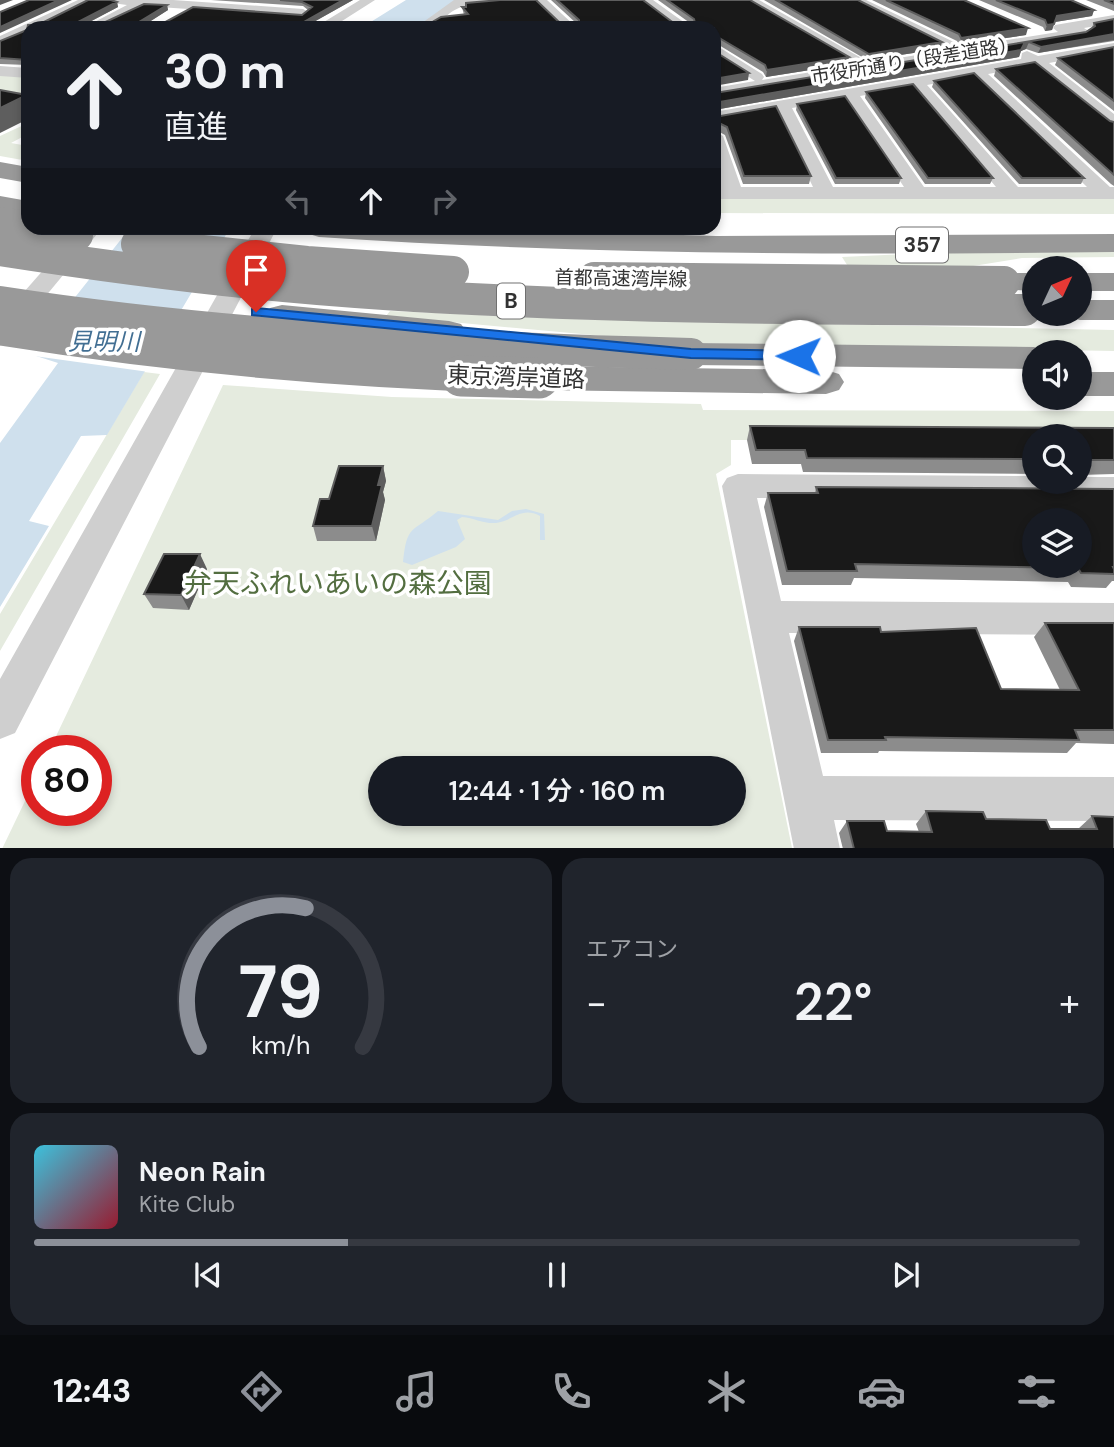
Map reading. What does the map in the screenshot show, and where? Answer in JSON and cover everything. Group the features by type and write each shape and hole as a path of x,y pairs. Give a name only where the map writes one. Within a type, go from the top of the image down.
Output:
{"highway":[{"path":"0,170 21,174"},
{"path":"0,185 21,189"},
{"path":"0,204 21,208"},
{"name":"首都高速湾岸線","path":"0,223 21,226"},
{"name":"357","path":"722,235 1114,226"},
{"name":"首都高速湾岸線","path":"83,235 172,248 407,269 1022,296"},
{"path":"249,235 360,244 581,245 722,235"},
{"path":"425,235 581,245"},
{"name":"357","path":"722,235 1114,243"},
{"name":"首都高速湾岸線","path":"0,250 212,280 396,296 597,305 1022,296"},
{"path":"0,279 217,308 691,354"},
{"path":"1092,282 1114,282"},
{"name":"東京湾岸道路","path":"0,302 108,318 273,335 479,347 691,354 1022,358"},
{"path":"1092,310 1114,310"},
{"name":"東京湾岸道路","path":"0,329 118,346 315,367 539,378 1022,383"},
{"path":"1092,358 1114,358"},
{"path":"1092,384 1114,384"}],"street":[{"path":"43,21 88,0"},
{"path":"117,0 242,9 308,10 288,21"},
{"path":"333,21 369,0"},
{"path":"432,21 461,1 502,0"},
{"path":"539,0 562,21"},
{"path":"644,0 675,21"},
{"path":"750,0 857,60"},
{"path":"856,0 951,46"},
{"path":"104,21 144,1"},
{"path":"171,17 192,5"},
{"path":"1089,8 1114,18"},
{"path":"222,21 242,9"},
{"path":"440,15 450,21"},
{"name":"市役所通り（段差道路）","path":"721,83 1114,18"},
{"name":"市役所通り（段差道路）","path":"721,92 1114,27"},
{"path":"0,41 21,31"},
{"path":"1000,46 1037,61 1114,122"},
{"path":"721,116 1114,47"},
{"path":"1094,50 1114,64"},
{"path":"721,53 756,77"},
{"path":"2,71 21,62"},
{"path":"2,71 21,73"},
{"path":"976,71 1109,193"},
{"path":"916,82 1012,193"},
{"path":"850,94 918,193"},
{"path":"782,105 826,192"},
{"path":"724,193 1109,193"},
{"path":"0,335 85,235"},
{"path":"0,719 262,235"},
{"path":"817,848 738,486 1114,489"},
{"path":"766,617 1114,619"},
{"path":"805,798 1114,799"}],"green space":[{"path":"0,73 21,75 21,94 0,90"},
{"path":"21,126 21,138 11,143 21,145 21,160 0,156 0,136"},
{"path":"721,195 1114,196 1114,214 721,213"},
{"path":"1114,250 1114,257 1022,256 967,267 849,268 842,257 970,251"},
{"path":"390,311 574,319 1114,330 1114,351 1092,351 1092,340 1022,340 1022,349 680,343 386,316"},
{"path":"144,372 160,374 0,651 0,614"},
{"name":"弁天ふれいあいの森公園","path":"223,385 392,397 701,404 703,410 1114,411 1114,439 1092,438 1092,424 1022,424 1022,439 731,440 731,465 716,474 792,848 2,848 21,809 21,826 112,826 112,735 57,735"}],"water":[{"path":"406,0 457,0 427,21 372,21"},
{"name":"見明川","path":"124,235 226,235 107,435 81,436 29,521 49,526 0,607 0,443 58,363 30,354"},
{"path":"526,509 544,514 545,540 540,540 540,516 533,513 522,513 496,523 462,517 457,520 465,539 456,547 412,565 403,562 406,541 412,530 438,511 498,520 512,511"}],"pier":[{"path":"47,326 167,341 149,372 27,355"}],"building":[{"path":"29,0 59,0 0,27 0,12"},
{"path":"88,0 117,2 80,21 46,21"},
{"path":"280,0 343,0 306,21 167,21 193,7 302,15 312,7 302,2"},
{"path":"536,0 558,21 434,21 441,17 468,14 462,7 466,7 466,3"},
{"path":"557,0 643,0 671,21 579,21"},
{"path":"667,0 750,0 849,57 767,70 765,65 721,39 721,21 694,21"},
{"path":"776,0 858,0 942,42 869,54"},
{"path":"886,0 964,0 1028,28 961,38 959,34"},
{"path":"996,0 1071,0 1094,10 1057,16 1054,24 1047,25 1045,20"},
{"path":"144,4 167,5 141,21 108,21"},
{"path":"1114,19 1114,34 1041,47 1029,42 1024,44 1021,50 721,102 721,92 1086,32 1095,26 1094,23"},
{"path":"21,32 21,60 0,58 0,41"},
{"path":"1114,47 1114,101 1058,58"},
{"path":"721,55 749,73 721,78"},
{"path":"1035,62 1114,122 1114,175 996,69"},
{"path":"974,73 1084,178 1022,178 934,81"},
{"path":"913,84 993,178 928,178 866,92"},
{"path":"0,90 21,94 21,98 0,108"},
{"path":"845,96 901,178 836,178 797,104"},
{"path":"776,106 811,176 744,176 727,127 721,124 721,116"},
{"path":"750,426 1022,427 1022,459 807,458 805,450 756,450"},
{"path":"1092,428 1114,428 1114,460 1092,460"},
{"path":"339,466 383,466 378,485 382,485 372,526 313,526 320,499 329,499"},
{"path":"816,487 1022,488 1022,494 1092,494 1092,489 1114,489 1114,574 1092,573 1092,508 1022,508 1022,567 855,564 857,571 787,571 768,493 818,493"},
{"path":"164,554 200,554 181,595 144,594"},
{"path":"1045,623 1114,623 1114,730 1075,730 1079,740 885,737 886,740 828,740 799,627 880,627 881,632 976,628 1001,689 1079,690"},
{"path":"926,811 983,812 986,819 1046,820 1050,829 1097,829 1092,816 1114,817 1114,848 854,848 847,821 884,821 887,831 932,832"}],"route":[{"path":"256,312 691,354 799,356"}]}
